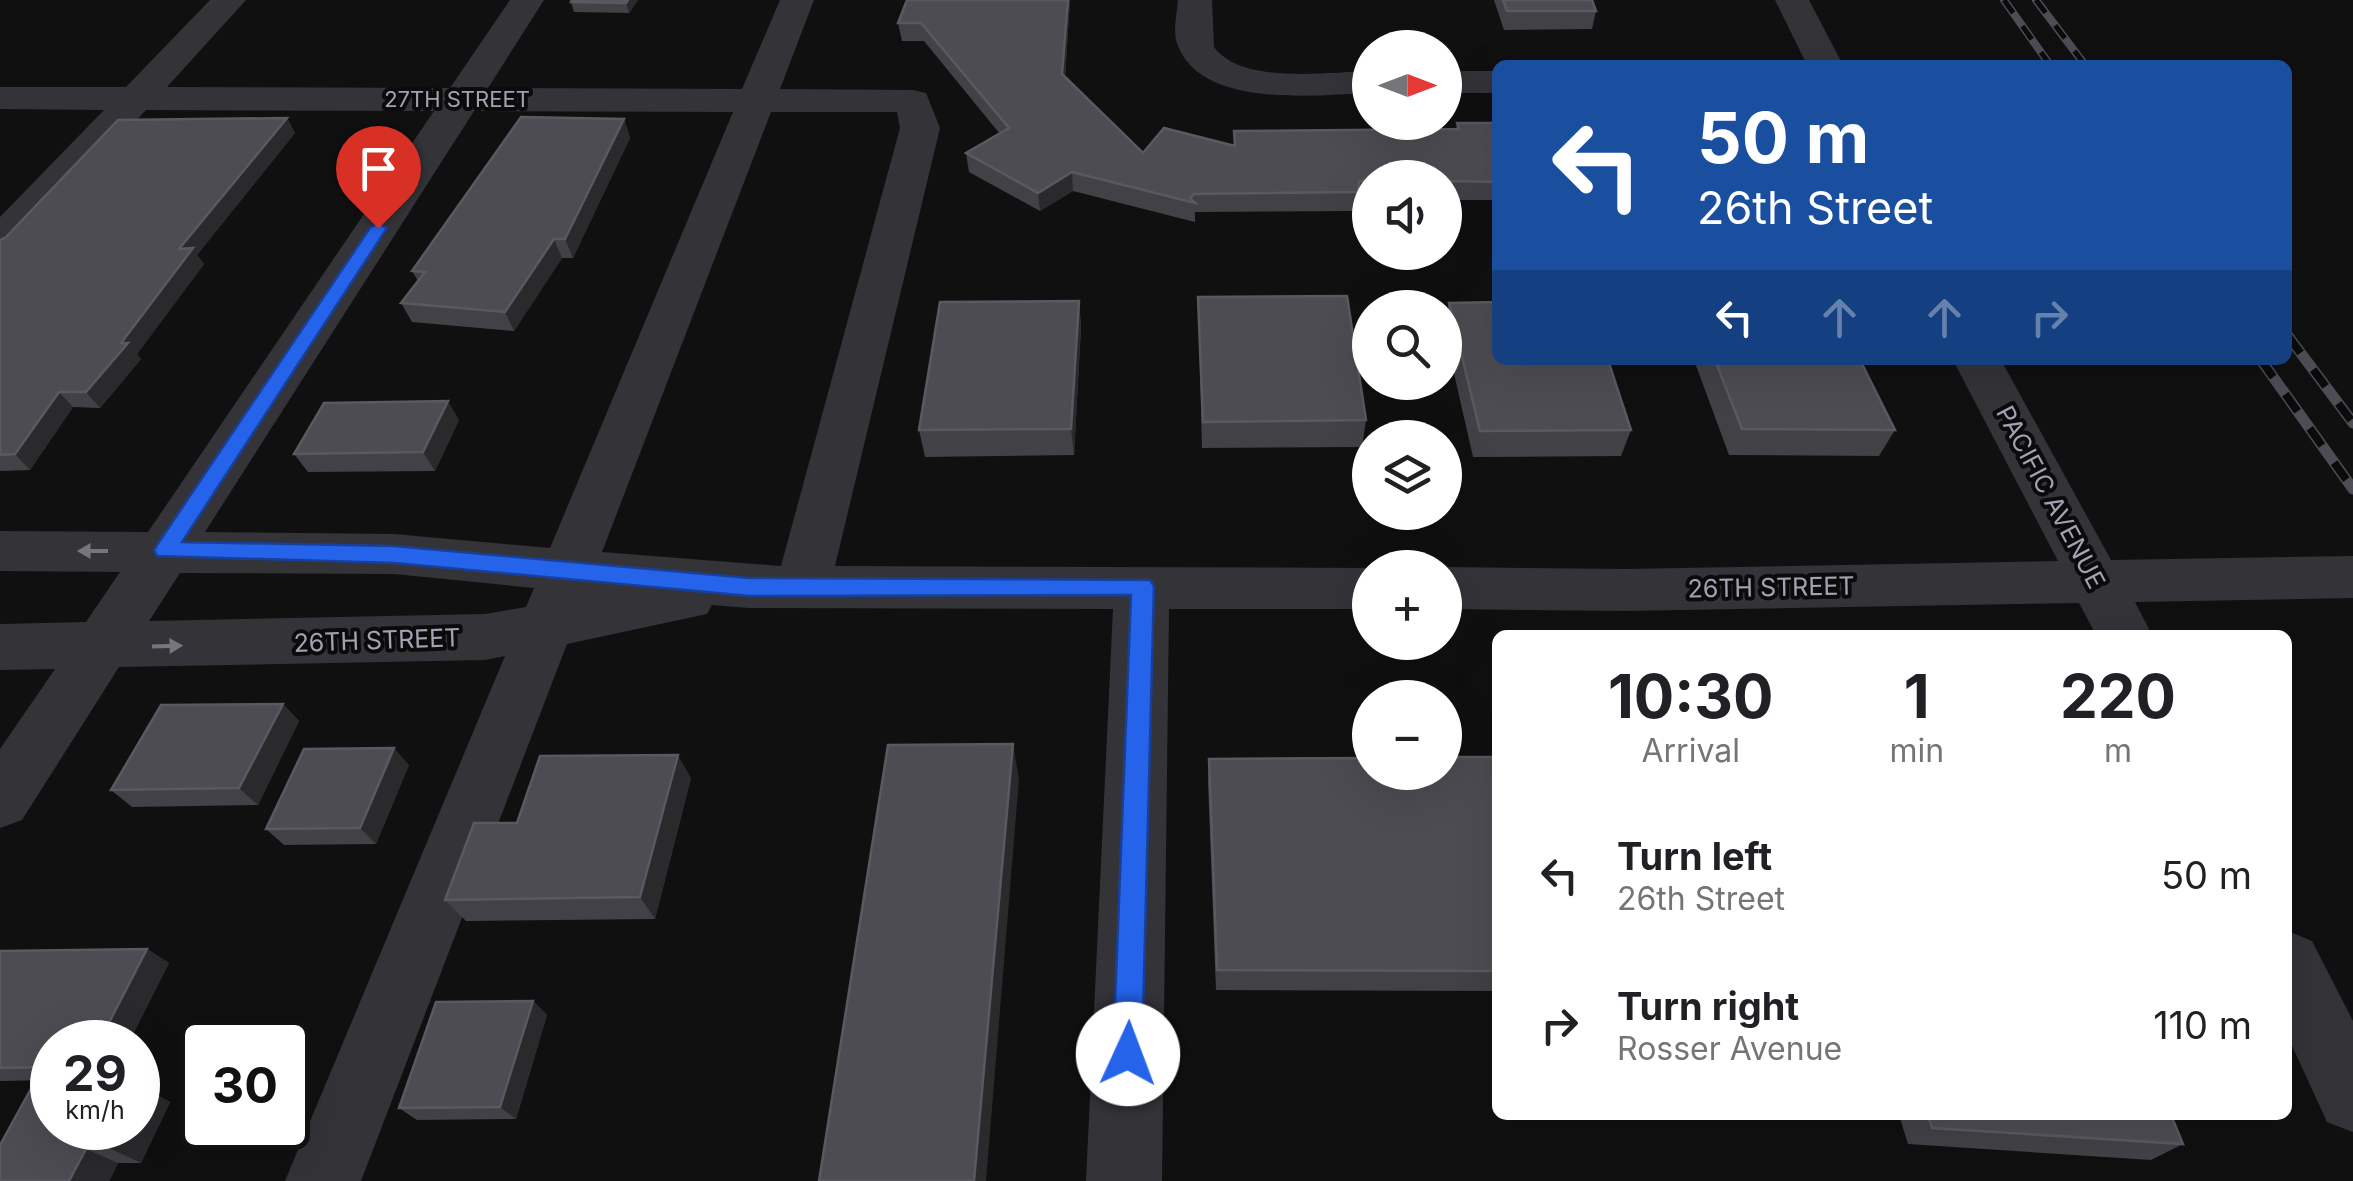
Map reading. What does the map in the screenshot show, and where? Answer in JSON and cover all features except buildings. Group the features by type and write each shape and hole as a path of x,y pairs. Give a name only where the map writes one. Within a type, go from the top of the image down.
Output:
{"street":[{"path":"0,242 229,0"},
{"path":"0,801 528,0"},
{"path":"323,1181 797,0"},
{"path":"1196,0 1194,44 1209,68 1245,82 1352,82"},
{"path":"1792,0 1822,60"},
{"path":"1462,82 1492,82"},
{"name":"27TH STREET","path":"0,98 913,101 920,128 776,587"},
{"name":"PACIFIC AVENUE","path":"1979,365 2121,630"},
{"name":"26TH STREET","path":"0,551 394,554 776,587 1352,588"},
{"name":"26TH STREET","path":"1462,588 1625,590 2353,577"},
{"path":"1124,1181 1142,586"},
{"name":"26TH STREET","path":"0,648 485,637 776,587"},
{"path":"2292,972 2353,1096"}],"railway":[{"path":"2004,0 2046,60"},
{"path":"2036,0 2081,60"},
{"path":"2292,341 2353,423"},
{"path":"2265,365 2353,489"}],"route":[{"path":"378,228 165,550 394,554 749,587 1142,586 1128,1054"}]}
